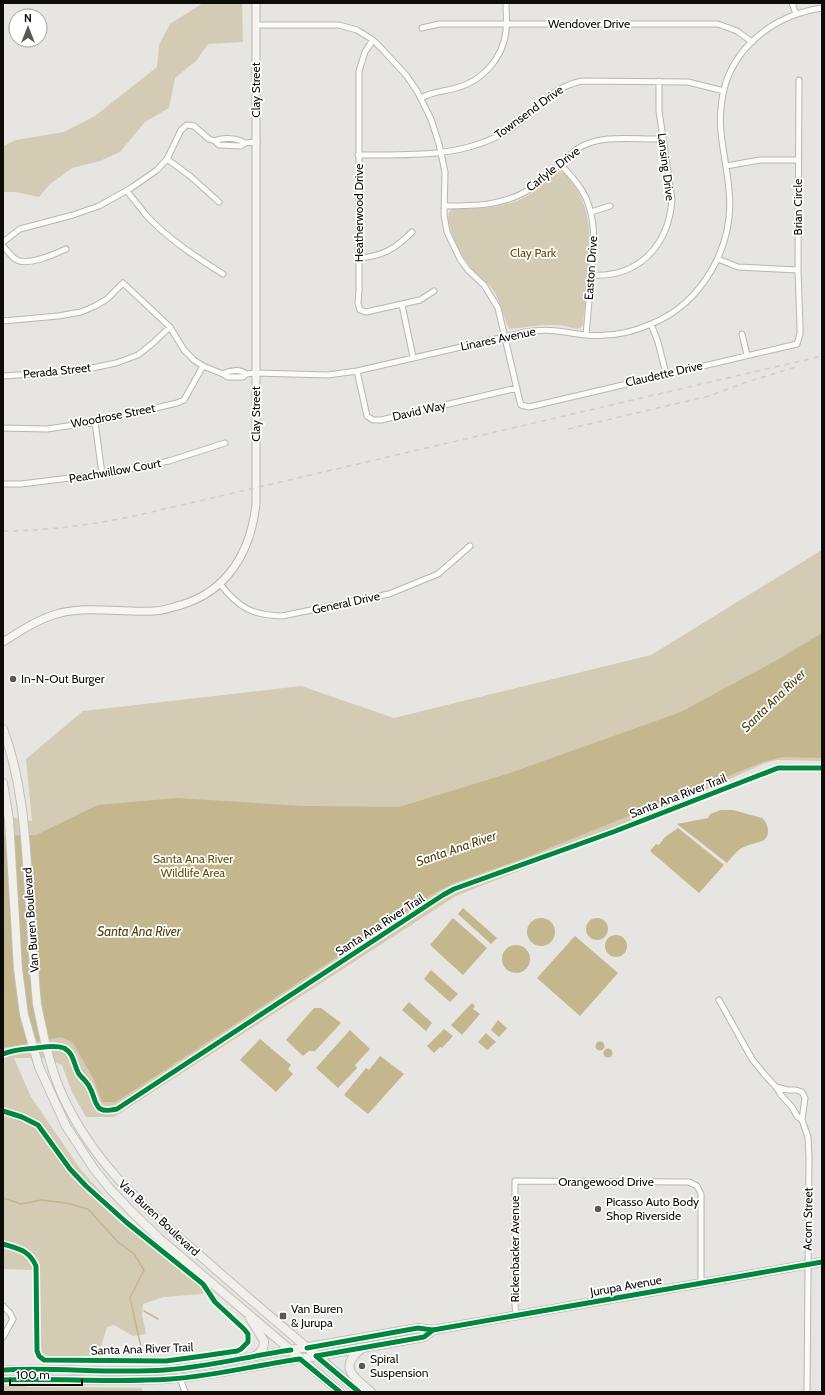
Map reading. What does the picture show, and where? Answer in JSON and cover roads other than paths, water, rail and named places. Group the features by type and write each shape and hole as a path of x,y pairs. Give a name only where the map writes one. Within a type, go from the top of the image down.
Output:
{"main road":[{"name":"Clay Street","path":"3,642 30,626 60,613 79,611 160,611 187,603 202,596 220,584 233,570 251,533 256,504 256,3"},
{"name":"Van Buren Boulevard","path":"3,729 18,786 25,832 38,1004 57,1083 68,1106 94,1150 111,1172 148,1210 359,1392"},
{"name":"Van Buren Boulevard","path":"3,783 10,835 18,970 22,1002 27,1028 38,1067 66,1126 94,1169 110,1189 131,1211 160,1239 340,1392"},
{"name":"Jurupa Avenue","path":"3,1371 34,1369 135,1371 173,1369 230,1361 418,1328 433,1330 822,1262"},
{"path":"247,1313 264,1341 261,1352 255,1356"},
{"name":"Jurupa Avenue","path":"4,1380 66,1379 118,1381 180,1378 424,1337 433,1330"},
{"path":"362,1348 352,1357 349,1369 353,1376 371,1392"},
{"path":"180,1378 181,1374 186,1372 222,1367 230,1361"},
{"path":"118,1381 133,1376 170,1375 172,1374 173,1369"}],"street":[{"path":"421,98 435,92 457,88 467,84 482,75 495,61 506,31 506,3"},
{"path":"792,3 796,14"},
{"name":"Linares Avenue","path":"3,321 58,316 81,312 107,299 123,283 170,327 184,350 194,360 203,366 228,377 243,377 246,374 256,373 328,375 357,371 505,336 538,330 548,329 586,335 603,335 619,334 651,324 676,310 694,293 709,274 718,259 727,231 730,210 729,189 720,126 721,108 724,91 735,64 746,48 767,28 796,14 822,8"},
{"name":"Wendover Drive","path":"422,28 439,24 718,24 737,31 752,42"},
{"path":"256,25 339,25 357,30 373,40 406,75 421,98 431,119 440,152 444,172 444,215 447,232 456,252 468,270 484,285 496,302 517,388"},
{"name":"Heatherwood Drive","path":"373,40 365,52 359,71 358,303 360,310 366,312 420,300 434,291"},
{"name":"Brian Circle","path":"799,80 798,270 800,334"},
{"name":"Townsend Drive","path":"358,155 412,155 440,152 475,145 499,136 521,121 555,91 582,81 688,82 724,91"},
{"name":"Lansing Drive","path":"591,276 610,275 629,269 647,258 661,240 669,221 672,199 659,112 659,81"},
{"path":"3,242 20,229 73,215 99,206 127,191 157,170 167,159 181,130 187,125 194,126 208,138 216,141 219,145 241,146 245,143 257,142"},
{"name":"Carlyle Drive","path":"444,206 500,202 515,197 529,189 585,144 596,140 663,139"},
{"path":"167,159 190,176 219,202"},
{"path":"726,166 760,160 798,160"},
{"name":"Easton Drive","path":"560,164 578,184 586,197 591,212 594,236 586,335"},
{"path":"127,191 147,216 163,231 196,257 222,274"},
{"path":"591,212 610,206"},
{"path":"359,258 378,256 391,250 412,232"},
{"path":"3,246 16,260 24,262 44,258 66,249"},
{"path":"718,259 738,267 798,270"},
{"path":"402,305 413,357"},
{"path":"651,324 658,342 666,374"},
{"name":"Perada Street","path":"3,376 78,371 116,363 138,355 170,327"},
{"path":"742,334 747,355"},
{"name":"Claudette Drive","path":"517,388 521,405 529,406 797,344 800,334"},
{"name":"Woodrose Street","path":"3,428 47,429 95,422 177,403 184,400 203,366"},
{"name":"David Way","path":"357,371 367,416 373,420 381,420 517,388"},
{"path":"95,422 102,474"},
{"name":"Peachwillow Court","path":"3,484 21,484 102,474 169,461 225,443"},
{"name":"General Drive","path":"220,584 236,602 245,608 271,616 282,616 389,594 438,574 470,546"},
{"name":"Acorn Street","path":"719,1000 752,1059 792,1107 797,1116 802,1120 806,1129 809,1146 807,1392"},
{"name":"Acorn Street","path":"776,1087 802,1092 805,1098 802,1120"},
{"name":"Orangewood Drive","path":"515,1182 689,1182 697,1186 701,1194 701,1283"},
{"name":"Rickenbacker Avenue","path":"515,1182 516,1316"},
{"path":"3,1306 10,1313 13,1319 3,1337"},
{"path":"3,1371 4,1380"},
{"path":"180,1378 185,1392"}],"water":[{"name":"Santa Ana River","path":"822,633 822,758 783,757 763,762 522,859 454,883 436,892 116,1102 102,1102 93,1078 73,1043 61,1037 3,1048 3,836 36,835 98,805 177,798 303,806 399,807 510,773 681,712 779,659"},
{"path":"721,810 733,810 762,818 768,829 764,840 740,849 727,863 677,824 708,818 710,814"},
{"path":"678,828 724,865 699,893 650,851 656,844 659,845 665,837"},
{"path":"463,908 497,938 491,944 458,914"},
{"path":"453,918 487,948 463,975 430,945"},
{"path":"541,918 551,922 555,932 551,942 541,946 531,942 527,932 531,922"},
{"path":"597,918 605,921 608,929 605,937 597,940 589,937 586,929 589,921"},
{"path":"616,935 624,938 627,946 624,954 616,957 608,954 605,946 608,938"},
{"path":"575,936 618,973 580,1016 537,978"},
{"path":"516,945 526,949 530,959 526,969 516,973 506,969 502,959 506,949"},
{"path":"431,970 458,994 450,1002 424,979"},
{"path":"409,1002 432,1023 426,1031 402,1010"},
{"path":"472,1003 475,1006 473,1009 480,1014 462,1035 451,1025"},
{"path":"314,1008 321,1008 341,1023 315,1051 309,1051 303,1056 286,1040"},
{"path":"498,1020 507,1028 499,1037 491,1030"},
{"path":"444,1029 453,1036 442,1048 440,1047 434,1053 427,1046"},
{"path":"350,1030 370,1049 355,1065 357,1068 338,1088 316,1068"},
{"path":"486,1033 496,1042 487,1050 478,1042"},
{"path":"260,1039 291,1065 288,1069 293,1074 276,1092 240,1060"},
{"path":"598,1042 602,1042 604,1046 602,1050 598,1050 596,1048 596,1044"},
{"path":"608,1048 613,1053 608,1058 603,1053"},
{"path":"380,1056 404,1074 368,1114 344,1095 366,1068 369,1070"}],"waterway":[{"path":"3,1198 21,1204 41,1200 66,1203 88,1209 118,1242 134,1254 144,1270 130,1298 141,1347"},
{"path":"144,1311 158,1319"}],"railway":[{"path":"3,531 67,527 130,517 822,356"},
{"path":"568,429 709,396 747,382 799,366"}],"place":[{"name":"In-N-Out Burger","path":"13,679"},
{"name":"Picasso Auto Body Shop Riverside","path":"598,1209"},
{"name":"Van Buren & Jurupa","path":"283,1316"},
{"name":"Spiral Suspension","path":"362,1366"}],"park label":[{"name":"Clay Park","path":"533,253"},
{"name":"Santa Ana River Wildlife Area","path":"193,866"}]}
